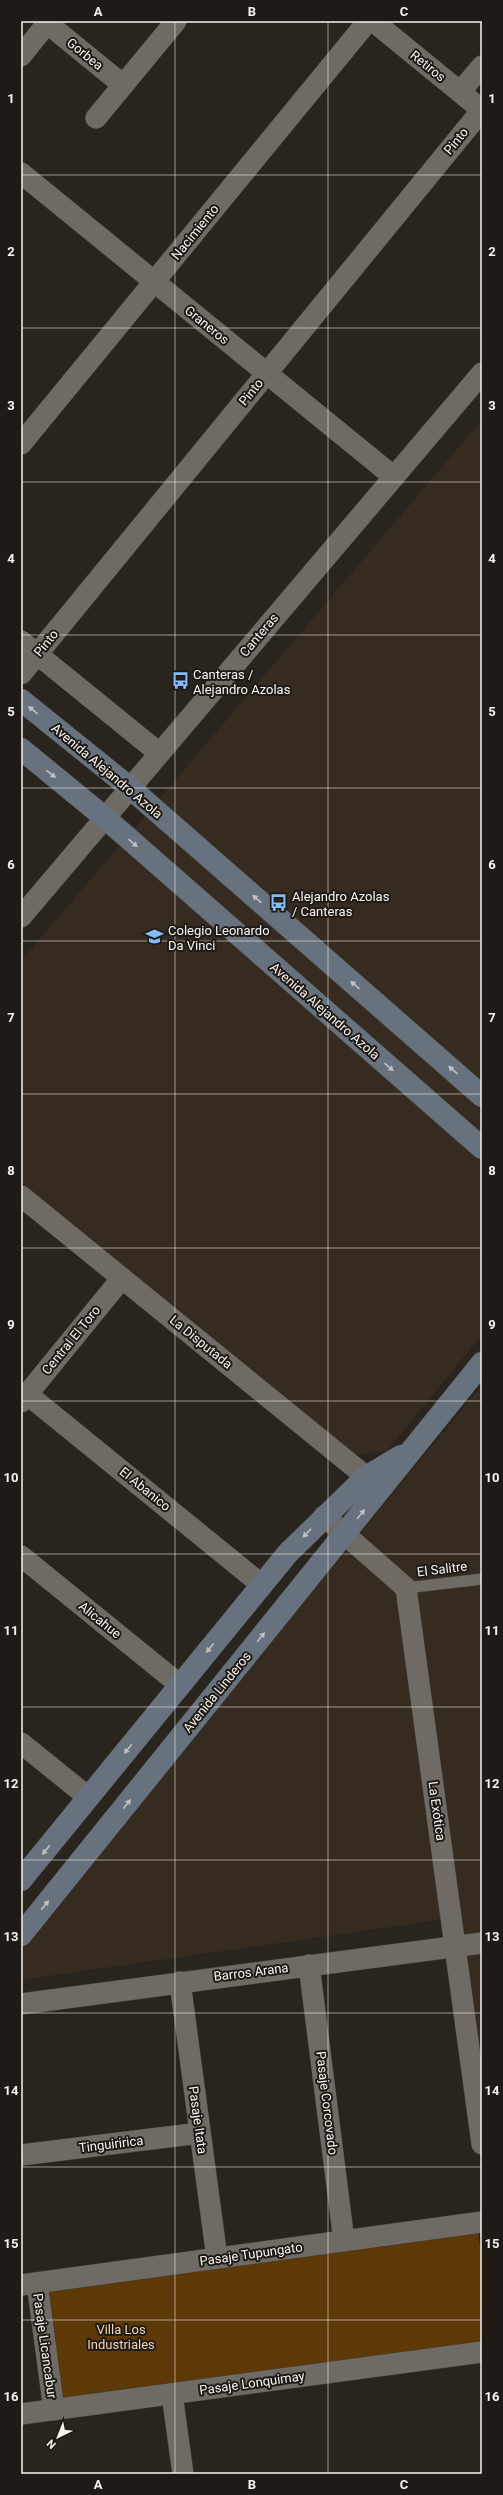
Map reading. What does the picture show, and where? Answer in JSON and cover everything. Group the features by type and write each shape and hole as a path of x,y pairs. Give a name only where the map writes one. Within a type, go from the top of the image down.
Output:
{"street":[{"path":"96,118 176,21"},
{"name":"Nacimiento","path":"21,444 368,21"},
{"name":"Retiros","path":"373,21 482,110"},
{"path":"21,56 48,22"},
{"name":"Gorbea","path":"48,22 123,85"},
{"path":"460,92 482,66"},
{"name":"Pinto","path":"21,674 482,110"},
{"name":"Graneros","path":"21,173 394,477"},
{"name":"Canteras","path":"21,917 129,787 394,477 480,379"},
{"path":"21,641 159,753"},
{"name":"Avenida Alejandro Azola","path":"21,700 129,787 482,1096"},
{"name":"Avenida Alejandro Azola","path":"21,749 104,817 482,1148"},
{"name":"La Disputada","path":"21,1196 374,1483"},
{"name":"Central El Toro","path":"24,1398 122,1278"},
{"name":"Avenida Linderos","path":"21,1880 288,1553 324,1516 374,1483 414,1448 482,1363"},
{"name":"El Abanico","path":"24,1398 262,1585"},
{"name":"Avenida Linderos","path":"21,1935 344,1534 374,1483"},
{"path":"324,1516 406,1588"},
{"name":"Alicahue","path":"21,1556 180,1685"},
{"name":"La Exótica","path":"406,1588 482,2144"},
{"path":"21,1743 88,1797"},
{"name":"Barros Arana","path":"21,2004 482,1943"},
{"name":"Pasaje Corcovado","path":"309,1965 344,2241"},
{"name":"Pasaje Itata","path":"180,1982 217,2258"},
{"name":"Tinguiririca","path":"21,2156 200,2133"},
{"name":"Pasaje Tupungato","path":"29,2284 482,2222"},
{"name":"Pasaje Licancabur","path":"29,2284 54,2410"},
{"name":"Pasaje Lonquimay","path":"21,2414 482,2352"},
{"path":"172,2394 183,2474"}],"lane":[{"name":"El Salitre","path":"406,1588 482,1578"}],"shaded area":[{"path":"482,420 482,1335 387,1451 336,1457 21,1182 21,961"},
{"path":"482,1385 482,2113 454,1918 21,1980 21,1947"}],"green space":[{"name":"Villa Los Industriales","path":"478,2232 482,2260 482,2344 58,2401 43,2290"}],"place":[{"name":"Canteras / Alejandro Azolas","path":"180,681"},
{"name":"Alejandro Azolas / Canteras","path":"279,903"},
{"name":"Colegio Leonardo Da Vinci","path":"155,937"}]}
